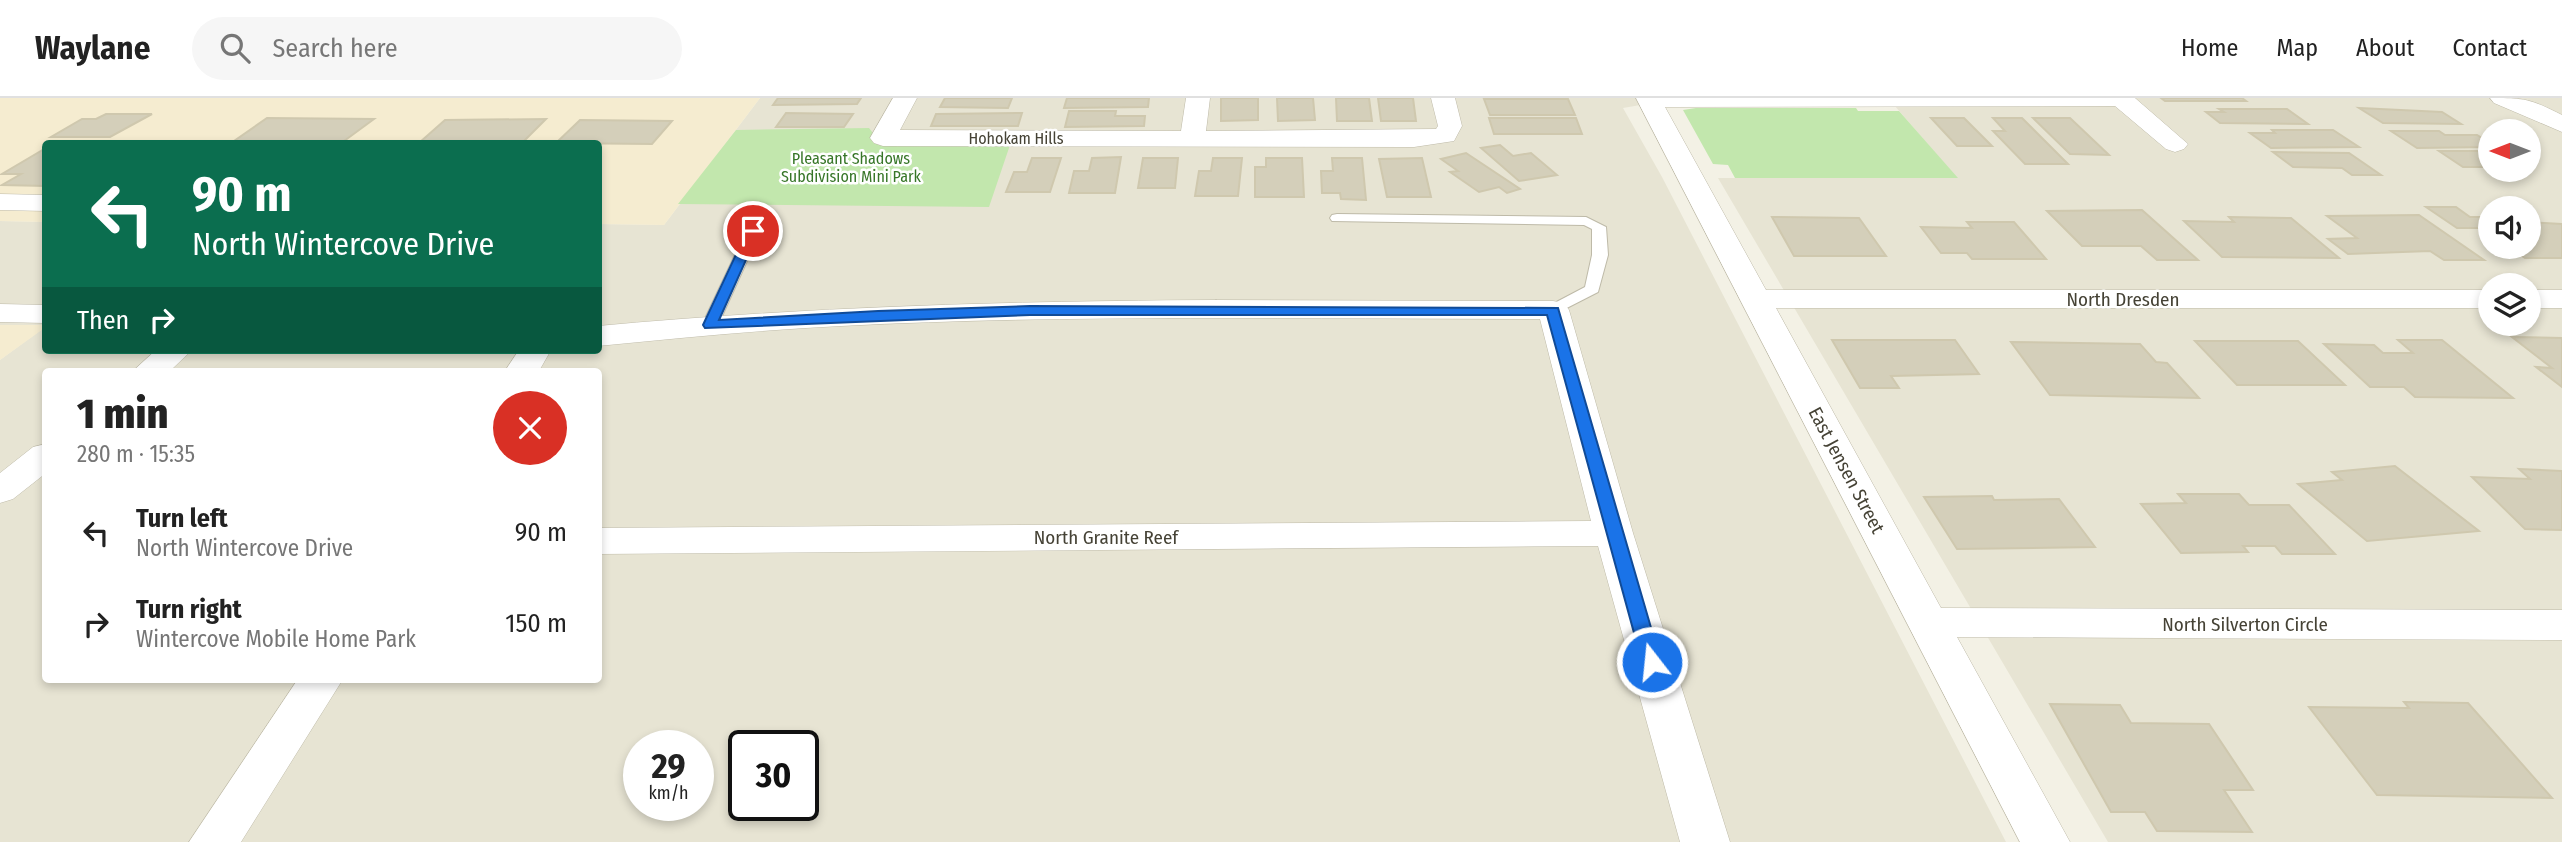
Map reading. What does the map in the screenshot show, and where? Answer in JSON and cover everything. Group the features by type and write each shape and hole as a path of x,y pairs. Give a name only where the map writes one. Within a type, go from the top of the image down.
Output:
{"street":[{"name":"Hohokam Hills","path":"905,98 883,138 1193,139 1445,136 1450,126 1443,98"},
{"path":"1193,139 1198,98"},
{"path":"2502,98 2526,106 2562,125"},
{"path":"1649,99 2121,99 2175,144"},
{"name":"East Jensen Street","path":"1649,99 2045,842"},
{"path":"0,202 42,203"},
{"name":"North Dresden","path":"1756,299 2478,299"},
{"path":"2541,299 2562,299"},
{"path":"602,336 710,325 878,315 1030,310 1553,310 1614,533 1705,842"},
{"path":"0,313 42,314"},
{"path":"154,368 171,354"},
{"path":"0,491 42,457"},
{"name":"North Granite Reef","path":"602,541 1614,533"},
{"name":"North Silverton Circle","path":"1927,622 2562,625"},
{"path":"214,842 318,683"}],"lane":[{"path":"710,325 764,208"},
{"path":"1337,218 1586,221 1599,227 1600,255 1592,289 1553,310"}],"shaded area":[{"path":"0,98 760,98 664,225 602,224 602,140 42,140 42,222 0,221"},
{"path":"760,98 1681,98 1623,108 1662,177 2006,842 0,842 0,360 42,329 42,354 602,354 602,224 664,225"},
{"path":"1888,98 2562,98 2562,842 2108,842 1718,178 1957,178"},
{"path":"0,221 42,222 42,325 0,325"},
{"path":"0,325 42,325 42,330 0,360"}],"green space":[{"path":"1856,108 1858,111 1899,111 1958,178 1735,178 1728,165 1713,164 1683,110"},
{"name":"Pleasant Shadows Subdivision Mini Park","path":"869,128 876,137 1010,145 989,207 678,204 736,130"}],"building":[{"path":"778,98 861,98 857,104 773,105"},
{"path":"945,98 1012,98 1008,108 940,107"},
{"path":"1067,98 1149,98 1148,107 1064,108"},
{"path":"1221,98 1258,98 1258,120 1221,121"},
{"path":"1277,98 1313,98 1315,120 1278,121"},
{"path":"1336,98 1369,98 1372,121 1337,121"},
{"path":"1378,98 1413,98 1416,121 1381,121"},
{"path":"2161,98 2242,98 2246,101 2165,101"},
{"path":"1484,99 1568,99 1575,115 1490,115"},
{"path":"2359,108 2442,112 2461,124 2383,123"},
{"path":"2219,109 2287,109 2308,124 2220,123 2206,112 2224,112"},
{"path":"1069,111 1116,111 1115,116 1145,116 1144,126 1065,127"},
{"path":"786,113 853,114 844,127 776,127"},
{"path":"1022,113 1018,126 931,126 936,114"},
{"path":"106,114 152,114 110,137 51,137 82,119 96,119"},
{"path":"267,118 374,119 345,140 235,140"},
{"path":"1489,118 1576,118 1582,134 1494,134"},
{"path":"1931,118 1964,118 1992,146 1957,146"},
{"path":"1993,118 2022,118 2068,164 2025,164 1993,131 2005,131"},
{"path":"2033,118 2070,118 2109,155 2070,154"},
{"path":"546,119 525,140 422,140 445,120"},
{"path":"580,120 672,121 652,144 559,140"},
{"path":"2272,130 2333,130 2359,147 2271,148 2250,133 2275,133"},
{"path":"2391,131 2439,131 2445,135 2478,136 2478,147 2417,148"},
{"path":"1500,145 1513,156 1531,153 1557,175 1519,181 1481,148"},
{"path":"42,150 42,186 2,185 21,174 2,174"},
{"path":"2439,151 2478,151 2478,167 2463,167"},
{"path":"2273,152 2349,153 2381,175 2352,175 2342,168 2293,167"},
{"path":"1466,153 1520,189 1507,193 1499,187 1479,192 1450,172 1458,171 1441,159"},
{"path":"1121,157 1115,193 1069,193 1074,171 1089,171 1092,158"},
{"path":"1032,158 1061,158 1050,192 1006,192 1014,172 1027,172"},
{"path":"1143,158 1178,158 1175,188 1138,188"},
{"path":"1213,158 1242,158 1238,196 1195,196 1199,171 1211,171"},
{"path":"1266,158 1302,158 1304,197 1255,197 1255,167 1266,167"},
{"path":"1332,158 1362,158 1366,200 1341,199 1340,193 1322,193 1321,171 1333,171"},
{"path":"1422,158 1431,197 1387,197 1379,159"},
{"path":"2426,207 2456,207 2470,217 2478,217 2478,228 2457,228"},
{"path":"2142,210 2198,260 2157,260 2141,246 2082,246 2047,211"},
{"path":"2419,215 2478,256 2478,259 2484,260 2444,260 2430,251 2348,254 2328,239 2357,238 2327,216"},
{"path":"1772,217 1859,218 1886,256 1794,256"},
{"path":"2229,217 2291,218 2339,258 2222,257 2184,221 2234,222"},
{"path":"1967,222 2014,222 2046,259 1972,259 1967,253 1941,253 1921,227 1972,228"},
{"path":"2541,223 2562,224 2562,258 2541,258"},
{"path":"2512,337 2562,338 2562,387 2536,367 2552,368"},
{"path":"1832,340 1955,340 1979,374 1891,376 1899,388 1860,388"},
{"path":"2398,340 2442,340 2513,398 2415,397 2404,387 2370,387 2324,344 2374,345 2383,353 2413,353"},
{"path":"2195,341 2298,341 2345,385 2237,385"},
{"path":"2011,342 2140,344 2156,362 2167,363 2199,398 2050,395"},
{"path":"2395,466 2479,531 2367,541 2298,484 2342,480 2332,472"},
{"path":"2519,469 2562,471 2562,530 2525,529 2472,477 2530,479"},
{"path":"2178,494 2239,494 2249,505 2289,505 2335,554 2282,554 2275,546 2243,546 2248,552 2181,553 2141,504 2186,503"},
{"path":"1992,496 1994,500 2059,499 2095,547 1957,549 1924,497"},
{"path":"2404,702 2468,703 2552,798 2377,795 2309,707 2409,708"},
{"path":"2050,704 2120,705 2131,723 2209,724 2253,790 2224,790 2252,832 2157,831 2145,812 2111,812"}],"route":[{"path":"753,231 710,325 878,315 1030,310 1553,310 1652,662"}]}
